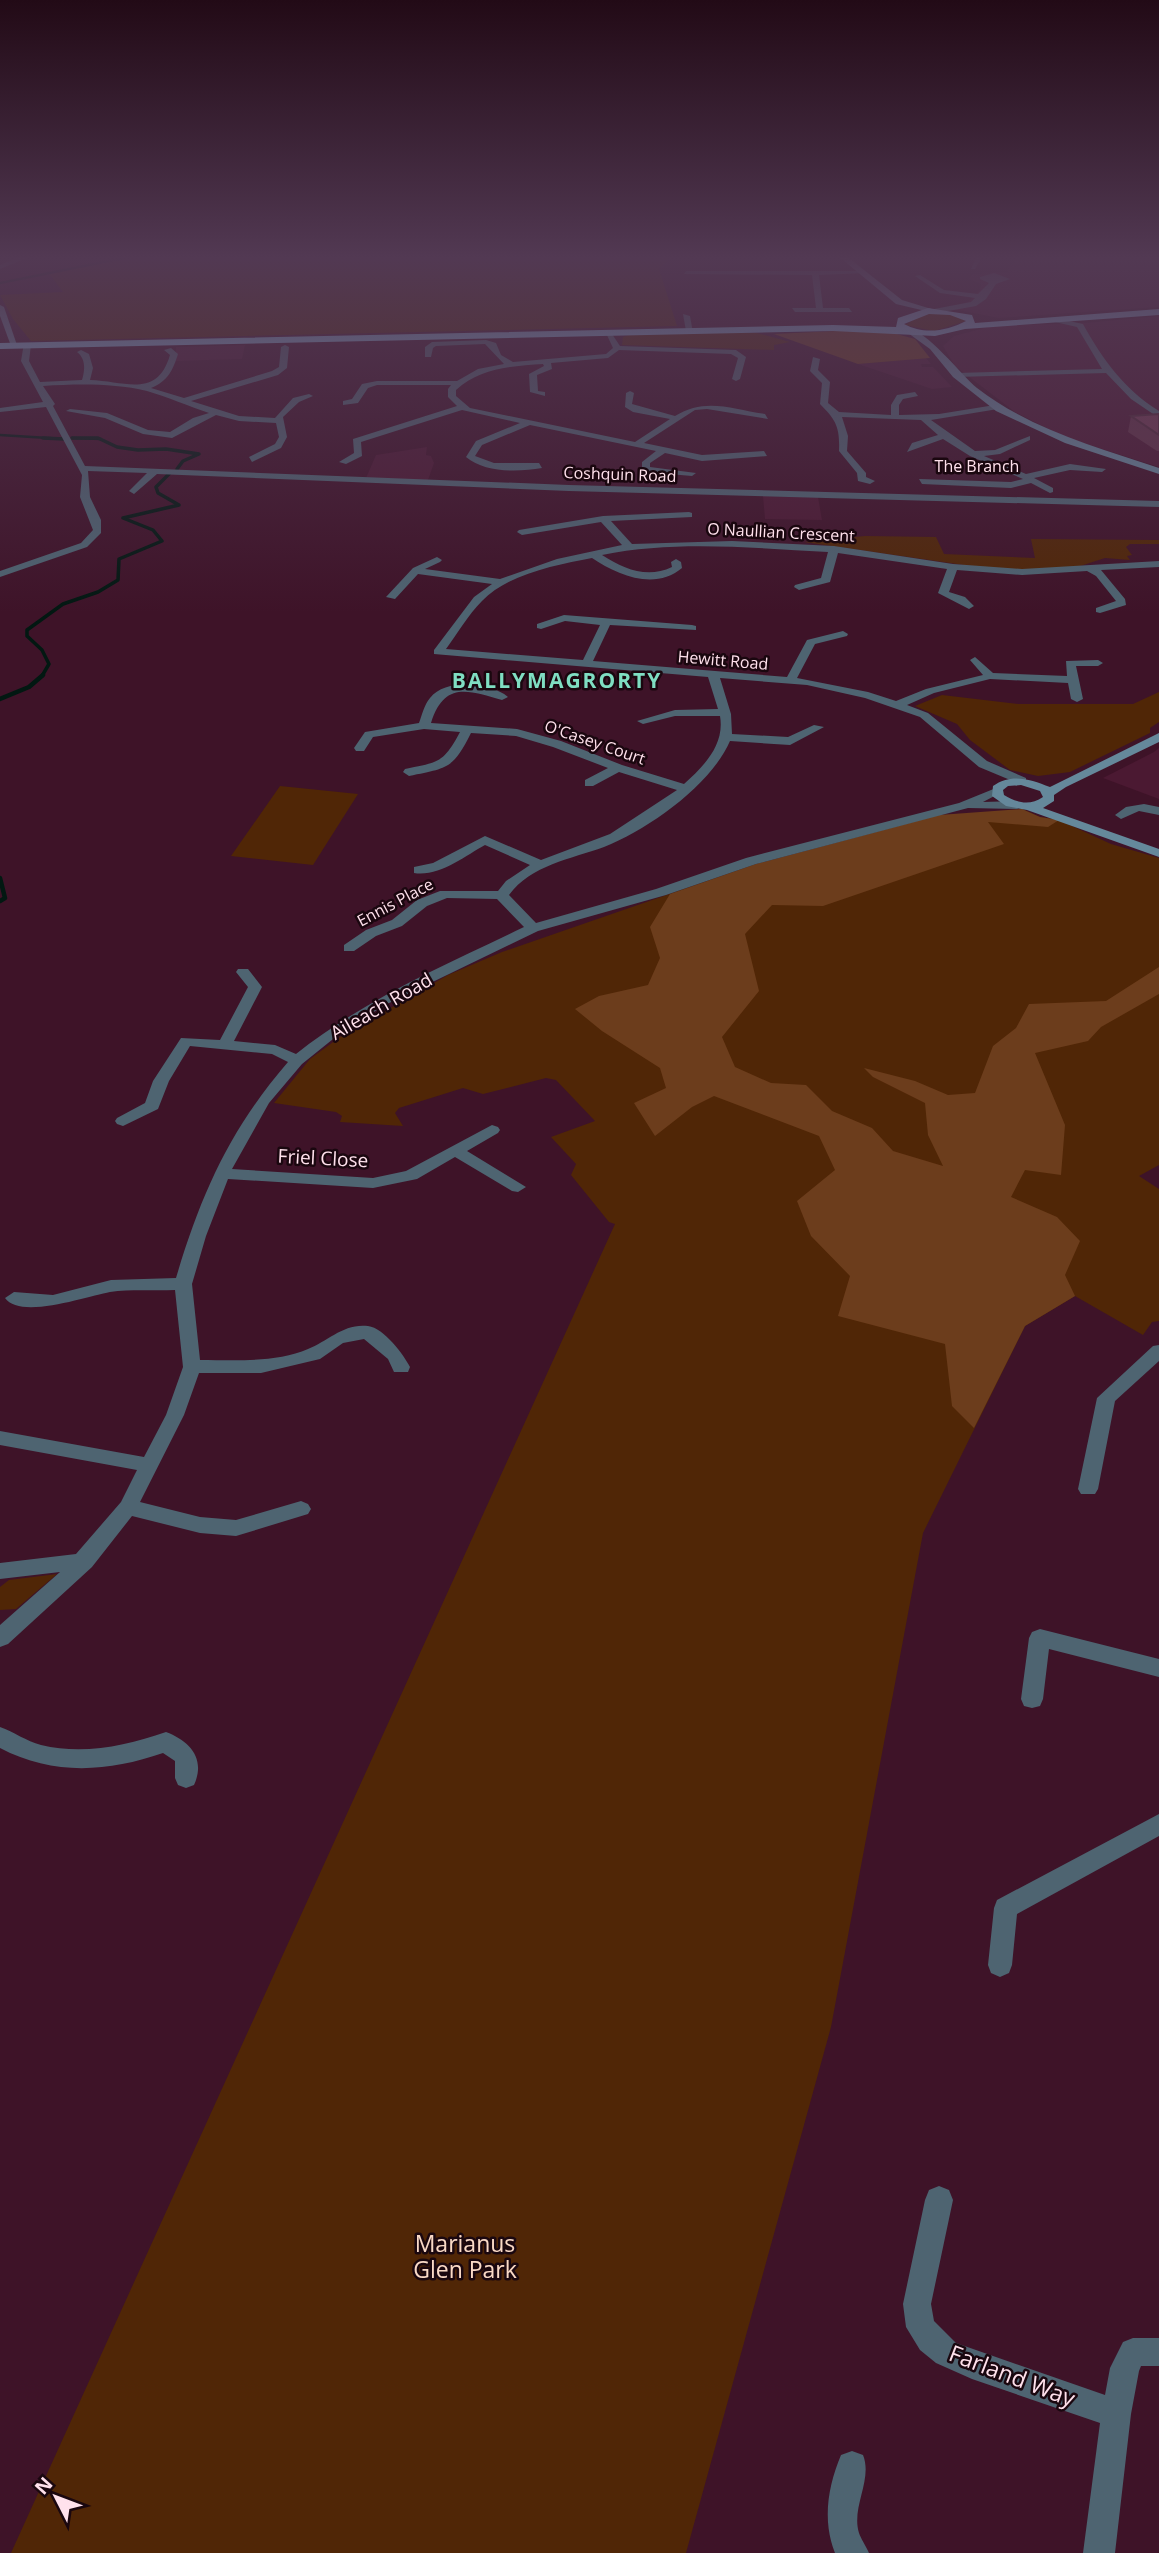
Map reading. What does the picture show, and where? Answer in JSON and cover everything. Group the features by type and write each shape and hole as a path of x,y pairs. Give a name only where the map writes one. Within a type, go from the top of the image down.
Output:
{"main road":[{"path":"956,375 995,407 1068,441 1159,471"},
{"path":"1022,806 1042,804 1049,795 1073,778 1142,749 1159,737"},
{"path":"1073,778 1005,783 997,790 1002,800 1070,820 1107,836 1159,853"},
{"path":"1026,782 1049,795 1070,820"}],"street":[{"path":"0,574 52,558 84,545 94,537 96,520 85,497 86,475 34,374"},
{"path":"85,383 87,374"},
{"path":"142,388 158,383 168,374"},
{"path":"182,401 271,374"},
{"path":"346,403 355,401 365,386 377,383 456,383 481,374"},
{"path":"533,374 534,392 542,394"},
{"path":"736,379 737,374"},
{"path":"817,374 826,382 824,404 837,414 924,418 995,407"},
{"path":"956,375 988,374"},
{"path":"1109,374 1121,389 1159,415"},
{"path":"40,384 85,383 142,388 213,414 253,422 278,421 296,400 309,396"},
{"path":"456,383 451,393 462,407"},
{"path":"630,394 628,405 636,410 675,418"},
{"path":"895,418 895,405 900,397 915,394"},
{"path":"0,410 51,404"},
{"path":"343,462 359,454 356,441 366,435 412,425 462,407 702,458 764,454"},
{"path":"638,444 693,408 707,407 765,417"},
{"path":"70,411 107,416 146,432 172,435 196,420 213,414"},
{"path":"837,414 844,436 843,451 862,473 860,479 870,481"},
{"name":"The Branch","path":"924,418 943,436 973,454 1050,490"},
{"path":"252,459 278,446 283,437 278,421"},
{"path":"529,423 480,443 470,457 482,464 502,468 539,466"},
{"name":"The Branch","path":"910,450 915,445 943,436"},
{"name":"The Branch","path":"973,454 998,452 1027,438"},
{"path":"664,449 646,462 646,469 692,473"},
{"name":"The Branch","path":"922,481 1011,485 1070,467 1102,469"},
{"name":"Coshquin Road","path":"81,468 1159,504"},
{"path":"134,491 155,471"},
{"path":"765,488 796,492 816,490"},
{"path":"522,532 603,519 689,514"},
{"path":"603,519 629,547"},
{"name":"O Naullian Crescent","path":"438,652 478,599 501,582 560,561 629,547 732,544 834,549 953,566 1022,572 1159,564"},
{"path":"799,587 826,580 834,549"},
{"path":"593,554 617,571 632,575 671,572 680,562 659,562"},
{"path":"410,599 385,597 432,557 448,566"},
{"path":"953,566 943,593 961,599 969,606"},
{"path":"1090,569 1100,574 1121,601 1121,605 1100,610"},
{"path":"416,571 501,582"},
{"path":"541,626 564,618 692,628"},
{"path":"586,665 606,622"},
{"path":"674,639 680,627"},
{"path":"790,681 811,642 843,634"},
{"name":"Hewitt Road","path":"438,652 713,674 842,688 924,715 983,764 1026,782"},
{"path":"975,660 990,676"},
{"path":"1077,699 1070,663 1098,663"},
{"path":"533,928 505,902 502,895 513,880 541,865 615,837 687,789 709,765 727,737 724,712 713,674"},
{"path":"897,705 930,691 990,676 1073,680"},
{"path":"424,726 435,699 456,689 491,691 502,697"},
{"path":"421,692 435,699"},
{"path":"643,721 675,713 724,712"},
{"name":"O'Casey Court","path":"360,748 369,734 424,726 517,733 687,789"},
{"path":"727,737 790,741 818,727"},
{"path":"409,772 435,767 453,757 466,731"},
{"name":"Hewitt Road","path":"983,764 997,790"},
{"path":"589,783 618,768"},
{"name":"Aileach Road","path":"4,1630 44,1602 85,1561 128,1507 175,1415 192,1367 183,1284 197,1236 222,1173 263,1100 297,1061 338,1028 380,1002 533,928 661,892 751,861 963,806 997,790"},
{"path":"1121,815 1133,807 1144,805 1159,811"},
{"name":"Aileach Road","path":"963,806 1022,806"},
{"path":"419,870 436,866 485,840 541,865"},
{"name":"Ennis Place","path":"349,948 371,933 397,923 422,903 445,894 502,895"},
{"path":"226,1043 255,987 243,972"},
{"path":"123,1121 152,1105 161,1081 186,1041 275,1050 297,1061"},
{"name":"Friel Close","path":"222,1173 373,1182 411,1175 457,1152 492,1130"},
{"path":"457,1152 518,1187"},
{"path":"14,1298 53,1301 111,1286 183,1284"},
{"path":"192,1367 261,1366 314,1353 338,1338 367,1332 395,1355 401,1367"},
{"path":"1088,1489 1106,1398 1159,1352"},
{"path":"0,1438 149,1465"},
{"path":"128,1507 200,1525 236,1528 301,1509"},
{"path":"0,1571 85,1561"},
{"path":"1032,1699 1040,1638 1159,1668"},
{"path":"0,1737 26,1750 85,1761 111,1759 166,1742 186,1756 187,1778"},
{"path":"1000,1965 1006,1908 1159,1824"},
{"name":"Farland Way","path":"939,2200 917,2304 920,2327 930,2340 946,2353 972,2364 1116,2414"},
{"path":"1099,2553 1116,2414 1125,2368 1133,2352 1159,2352"},
{"path":"852,2466 841,2525 847,2547 853,2553"}],"shaded area":[{"path":"888,374 940,374 952,387 932,389"},
{"path":"966,374 1159,374 1159,467 1064,437 1015,412"},
{"path":"427,447 426,455 431,456 434,463 428,480 366,478 376,455"},
{"path":"763,496 818,497 822,520 765,519"},
{"path":"1159,748 1159,799 1103,778 1154,752"},
{"path":"1022,809 1040,817 1059,820 1048,827 988,822 1004,844 823,906 772,905 745,934 759,991 722,1037 735,1067 771,1083 806,1085 832,1111 872,1128 893,1151 943,1166 928,1135 925,1103 873,1077 864,1068 915,1081 948,1095 975,1093 993,1046 1016,1028 1029,1004 1106,1001 1159,967 1159,994 1101,1027 1088,1041 1035,1053 1065,1125 1061,1175 1025,1170 1011,1197 1057,1217 1080,1241 1065,1275 1075,1296 1025,1326 974,1428 952,1406 945,1344 838,1316 850,1276 811,1236 797,1201 835,1170 819,1136 714,1096 692,1107 655,1136 634,1103 666,1088 660,1068 602,1031 575,1009 599,996 648,985 660,958 650,927 670,894 756,864 939,815"}],"green space":[{"path":"865,536 936,537 944,554 1035,558 1031,539 1159,540 1159,544 1130,544 1126,547 1132,555 1127,556 1130,560 1105,558 1074,568 1034,571 978,567 804,542"},
{"path":"1159,692 1159,722 1150,728 1150,733 1070,772 1038,776 1010,770 970,740 957,724 915,706 942,695 1019,704 1133,704"},
{"path":"280,786 358,794 313,865 231,856"},
{"name":"Marianus Glen Park","path":"1022,809 1040,817 1059,820 1111,844 1159,858 1159,1165 1139,1176 1159,1189 1159,1321 1152,1322 1143,1335 1075,1296 1025,1326 923,1533 831,2027 686,2553 11,2553 615,1224 609,1222 571,1175 576,1164 551,1137 595,1121 556,1080 546,1078 483,1094 463,1088 399,1108 395,1113 403,1126 340,1122 342,1116 336,1112 274,1103 310,1059 340,1037 448,975 502,952 756,864"},
{"path":"57,1574 16,1609 0,1610 0,1587 9,1580"}],"building":[{"path":"1159,414 1159,435 1131,416"}],"waterway":[{"path":"0,435 64,439 43,438"},
{"path":"72,438 98,438 100,439 72,438"},
{"path":"100,439 117,447 138,450 166,449 199,454 183,461 177,469"},
{"path":"42,676 49,664 42,650 27,636 27,630 63,604 98,592 118,580 119,559 162,541 153,530 123,518 179,505 158,493 156,487 169,474"},
{"path":"0,699 29,687 42,676"},
{"path":"0,878 5,898 0,901"}],"district":[{"name":"BALLYMAGRORTY","path":"557,681"}]}
